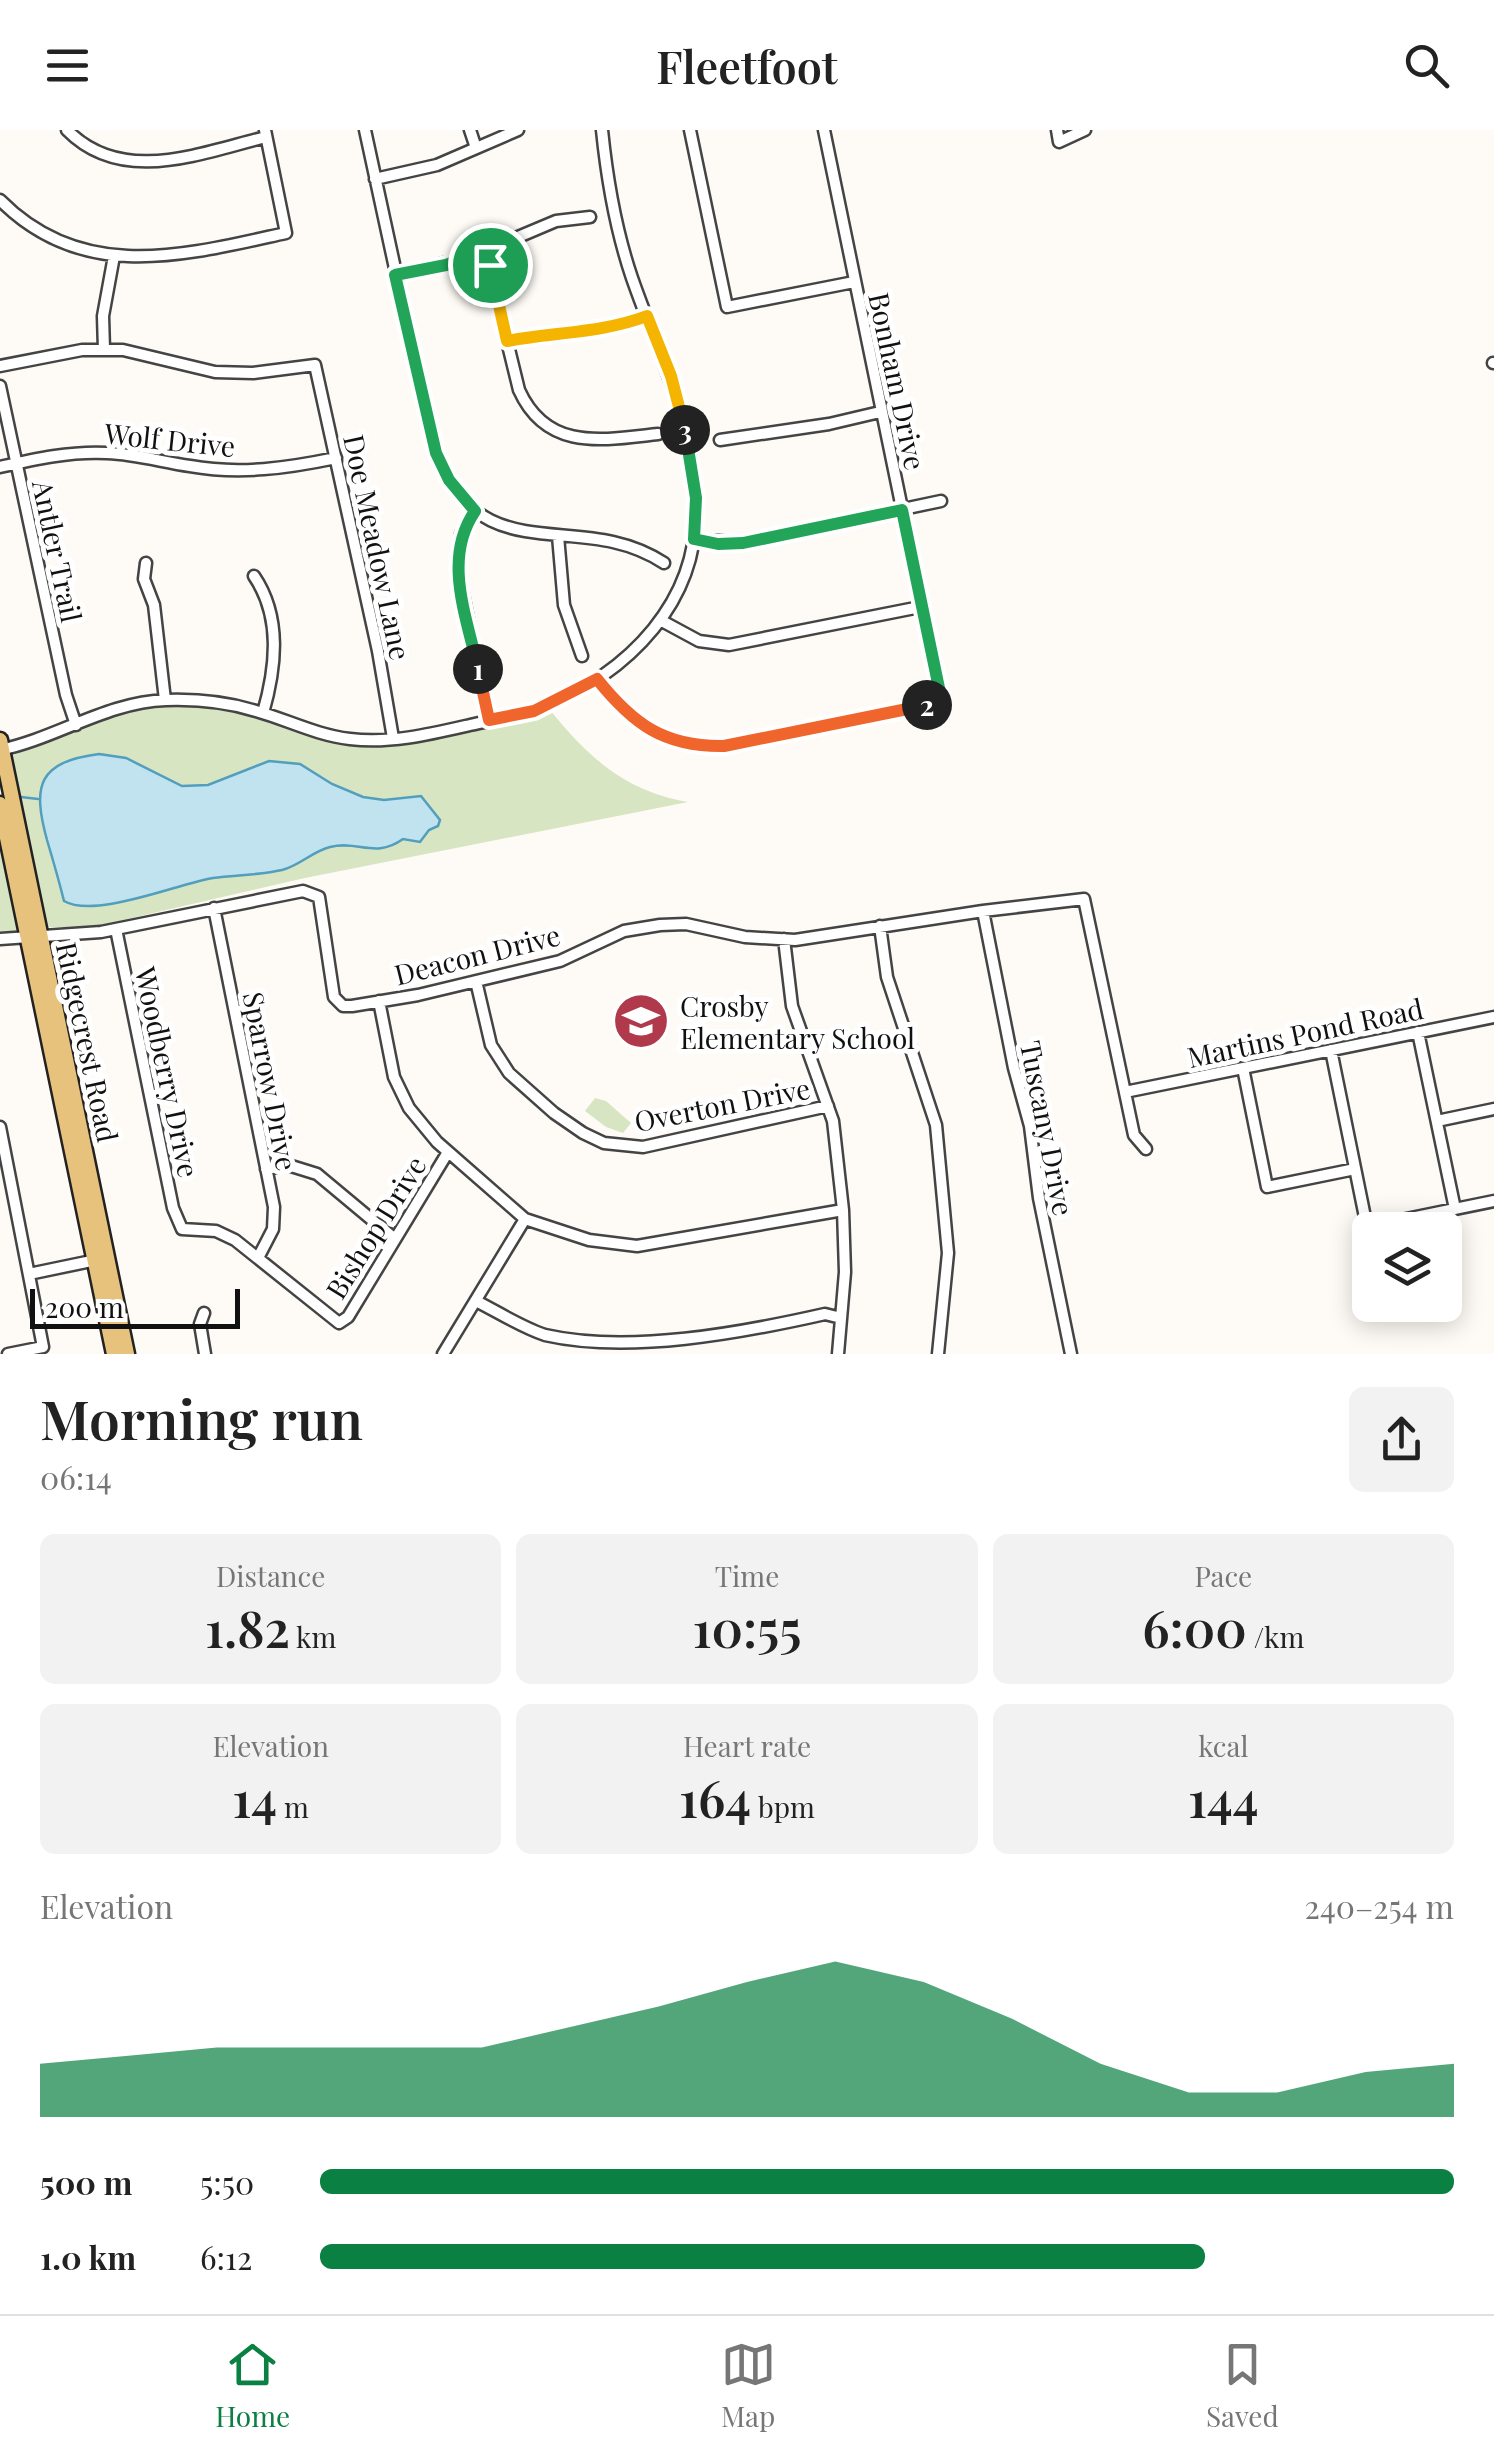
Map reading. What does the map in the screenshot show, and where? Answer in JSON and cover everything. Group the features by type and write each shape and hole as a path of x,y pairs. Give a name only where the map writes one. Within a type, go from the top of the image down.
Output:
{"main road":[{"name":"Ridgecrest Road","path":"1,746 35,938 101,1259 127,1354"},
{"name":"Ridgecrest Road","path":"0,804 35,938"},
{"name":"Ridgecrest Road","path":"101,1259 114,1354"}],"street":[{"path":"0,200 53,238 114,256 155,258 286,233 266,134 172,160 140,163 101,155 80,144 66,130"},
{"path":"364,130 436,453 449,480 475,511 510,529 622,543 664,563"},
{"path":"470,130 476,148"},
{"path":"375,179 437,164 518,130"},
{"path":"1,746 76,725 110,709 166,700 194,700 263,713 308,731 352,740 428,734 534,711 597,679 638,648 662,622 683,581 694,539 696,498 686,433 671,376 631,276 607,178 602,130"},
{"path":"690,130 727,308 854,282"},
{"name":"Bonham Drive","path":"597,679 627,715 645,727 682,743 703,746 724,746 798,732 926,706 938,700 939,688 824,130"},
{"path":"1057,130 1059,142 1084,130"},
{"path":"395,275 446,265 556,221 590,217"},
{"path":"485,251 525,403 552,429 570,437 658,434"},
{"path":"0,366 82,350 104,350 103,316 114,256"},
{"path":"507,341 555,332 612,329 647,316"},
{"name":"Doe Meadow Lane","path":"104,350 122,350 215,372 314,365 378,651 393,738"},
{"name":"Antler Trail","path":"0,386 66,695 76,725"},
{"path":"720,440 829,424 880,412"},
{"name":"Wolf Drive","path":"0,468 105,452 201,468 250,470 290,468 336,458"},
{"path":"694,539 718,544 743,543 941,501"},
{"path":"475,511 462,534 457,564 489,720"},
{"path":"558,536 564,605 582,656"},
{"path":"146,563 144,579 154,605 166,700"},
{"path":"254,576 266,594 273,621 273,668 263,713"},
{"path":"662,622 698,641 729,645 920,606"},
{"name":"Deacon Drive","path":"0,939 116,929 288,892 312,893 319,897 337,1003 352,1006 560,960 624,931 660,925 686,924 745,938 784,939 1084,900 1125,1092"},
{"name":"Sparrow Drive","path":"214,908 274,1207 274,1226 258,1258"},
{"name":"Tuscany Drive","path":"983,911 1014,1068 1030,1126 1038,1198 1070,1354"},
{"path":"880,926 887,976 936,1125 948,1253 938,1354"},
{"name":"Woodberry Drive","path":"116,929 178,1224 182,1230 226,1234 258,1258"},
{"path":"784,939 792,1006 833,1122 844,1210 845,1272 838,1354"},
{"name":"Overton Drive","path":"476,981 491,1045 509,1074 554,1114 604,1143 644,1147 828,1106"},
{"path":"378,1002 394,1077 409,1108 448,1152 525,1219 588,1240 637,1246 844,1210"},
{"name":"Martins Pond Road","path":"1125,1092 1494,1017"},
{"path":"1418,1032 1455,1209"},
{"path":"1331,1050 1367,1227 1494,1201"},
{"path":"1243,1068 1268,1186 1355,1168"},
{"path":"1125,1092 1134,1135 1146,1149"},
{"path":"1437,1120 1494,1109"},
{"path":"0,1127 43,1347 8,1354"},
{"name":"Bishop Drive","path":"258,1258 339,1324 348,1317 448,1152"},
{"path":"266,1169 288,1165 316,1174 395,1239"},
{"path":"443,1354 525,1219"},
{"path":"29,1274 101,1259"},
{"path":"476,1300 543,1334 577,1342 612,1344 668,1344 826,1314 841,1318"},
{"path":"204,1313 200,1324 205,1354"}],"green space":[{"path":"188,705 247,715 305,735 370,743 445,738 550,710 610,770 645,790 688,802 305,878 93,927 42,924 9,757 115,714"},
{"path":"0,823 21,924 18,932 0,935"},
{"path":"595,1098 606,1101 631,1123 623,1133 606,1127 585,1111"}],"water":[{"path":"99,754 126,758 182,786 208,785 269,761 300,764 363,797 384,800 421,796 440,820 420,842 403,839 384,848 340,845 282,870 213,878 115,903 78,905 64,901 42,821 41,791 52,770 63,763"}],"waterway":[{"path":"21,797 38,799"}],"place":[{"name":"Crosby Elementary School","path":"641,1021"}],"route":[{"path":"485,251 490,265 507,341 555,332 612,329 647,316 671,376 686,433 696,498 694,539 718,544 743,543 902,510 939,688 938,700 926,706 724,746 682,743 645,727 627,715 597,679 534,711 489,720 457,564 464,527 475,511 449,480 436,453 395,275 446,265 485,251"}]}
